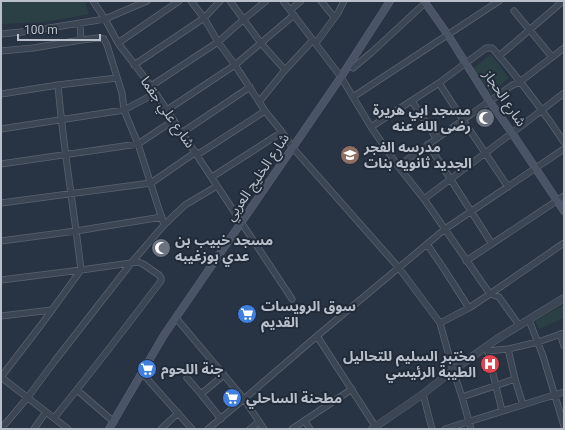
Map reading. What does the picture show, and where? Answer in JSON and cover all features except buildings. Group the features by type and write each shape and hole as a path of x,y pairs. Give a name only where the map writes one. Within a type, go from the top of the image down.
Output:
{"main road":[{"name":"شارع الخليج العربي","path":"109,429 164,335 293,148 390,1"},
{"name":"شارع الحجاز","path":"424,2 448,35 490,102 564,210"}],"street":[{"name":"شارع علي جقما","path":"93,1 118,43 151,86 183,132 241,224 292,299"},
{"path":"1,34 80,24 105,19 147,1"},
{"path":"118,43 179,1"},
{"path":"191,1 204,18 218,42 265,111 293,148 399,268 440,324 470,429"},
{"path":"134,65 204,18 220,1"},
{"path":"230,1 260,42 285,70"},
{"path":"151,86 218,42 266,1"},
{"path":"283,1 341,77 371,128 398,166 424,198 490,294 499,297 519,325"},
{"path":"167,110 235,65 292,12 301,1"},
{"path":"321,1 334,17"},
{"path":"259,102 285,70 314,42 338,13 344,1"},
{"path":"352,97 499,1"},
{"path":"499,56 563,1"},
{"path":"353,68 372,52 424,2"},
{"path":"514,11 552,57"},
{"path":"80,24 81,40"},
{"path":"1,51 104,38 122,93 124,110 138,144 164,225"},
{"path":"371,128 412,101 486,48 492,48 521,81 564,142"},
{"path":"398,166 511,86 521,81 564,48"},
{"path":"1,94 117,78"},
{"path":"439,82 508,187"},
{"path":"58,85 61,120 81,270 1,377 65,428"},
{"path":"183,132 250,87"},
{"path":"1,129 124,110 156,93"},
{"path":"424,198 564,93"},
{"path":"412,101 436,138"},
{"path":"1,203 151,183 265,111"},
{"path":"1,164 138,144 174,120"},
{"path":"212,177 282,132"},
{"path":"428,144 492,244"},
{"path":"208,429 445,229 564,149"},
{"path":"1,429 28,397 58,356 132,262 164,225 185,205 217,186"},
{"path":"466,261 564,196"},
{"path":"1,241 76,232 162,217"},
{"path":"440,324 469,308 564,243"},
{"path":"427,244 469,308"},
{"path":"1,280 132,262 143,264 161,278 161,281 54,418"},
{"path":"119,264 128,268"},
{"path":"317,336 352,389 375,428 423,394 453,370 486,349 497,339 564,298"},
{"path":"1,316 52,310"},
{"path":"176,318 244,399 264,429"},
{"path":"528,320 538,342 564,426"},
{"path":"486,349 508,349 538,342 562,333 564,346"},
{"path":"486,349 502,411"},
{"path":"508,349 523,405"},
{"path":"142,373 192,429"},
{"path":"201,394 224,374"},
{"path":"187,378 221,419"},
{"path":"462,397 515,379"},
{"path":"292,429 352,389"},
{"path":"77,390 114,422"},
{"path":"445,429 564,392"},
{"path":"423,394 432,429"},
{"path":"34,429 46,412"},
{"path":"161,429 178,413"},
{"path":"305,421 310,429"},
{"path":"250,429 259,422"}],"green space":[{"path":"1,1 85,1 89,14 45,22 1,24"},
{"path":"491,54 509,78 491,93 473,69"},
{"path":"564,304 564,318 539,329 535,321"}],"place":[{"name":"مسجد ابي هريرة رضى الله عنه","path":"485,118"},
{"name":"مدرسه الفجر الجديد ثانويه بنات","path":"350,155"},
{"name":"مسجد خبيب بن عدي بوزغيبه","path":"161,248"},
{"name":"سوق الرويسات القديم","path":"247,314"},
{"name":"مختبر السليم للتحاليل الطيبة الرئيسي","path":"490,364"},
{"name":"جنة اللحوم","path":"147,369"},
{"name":"مطحنة الساحلي","path":"232,398"}]}
